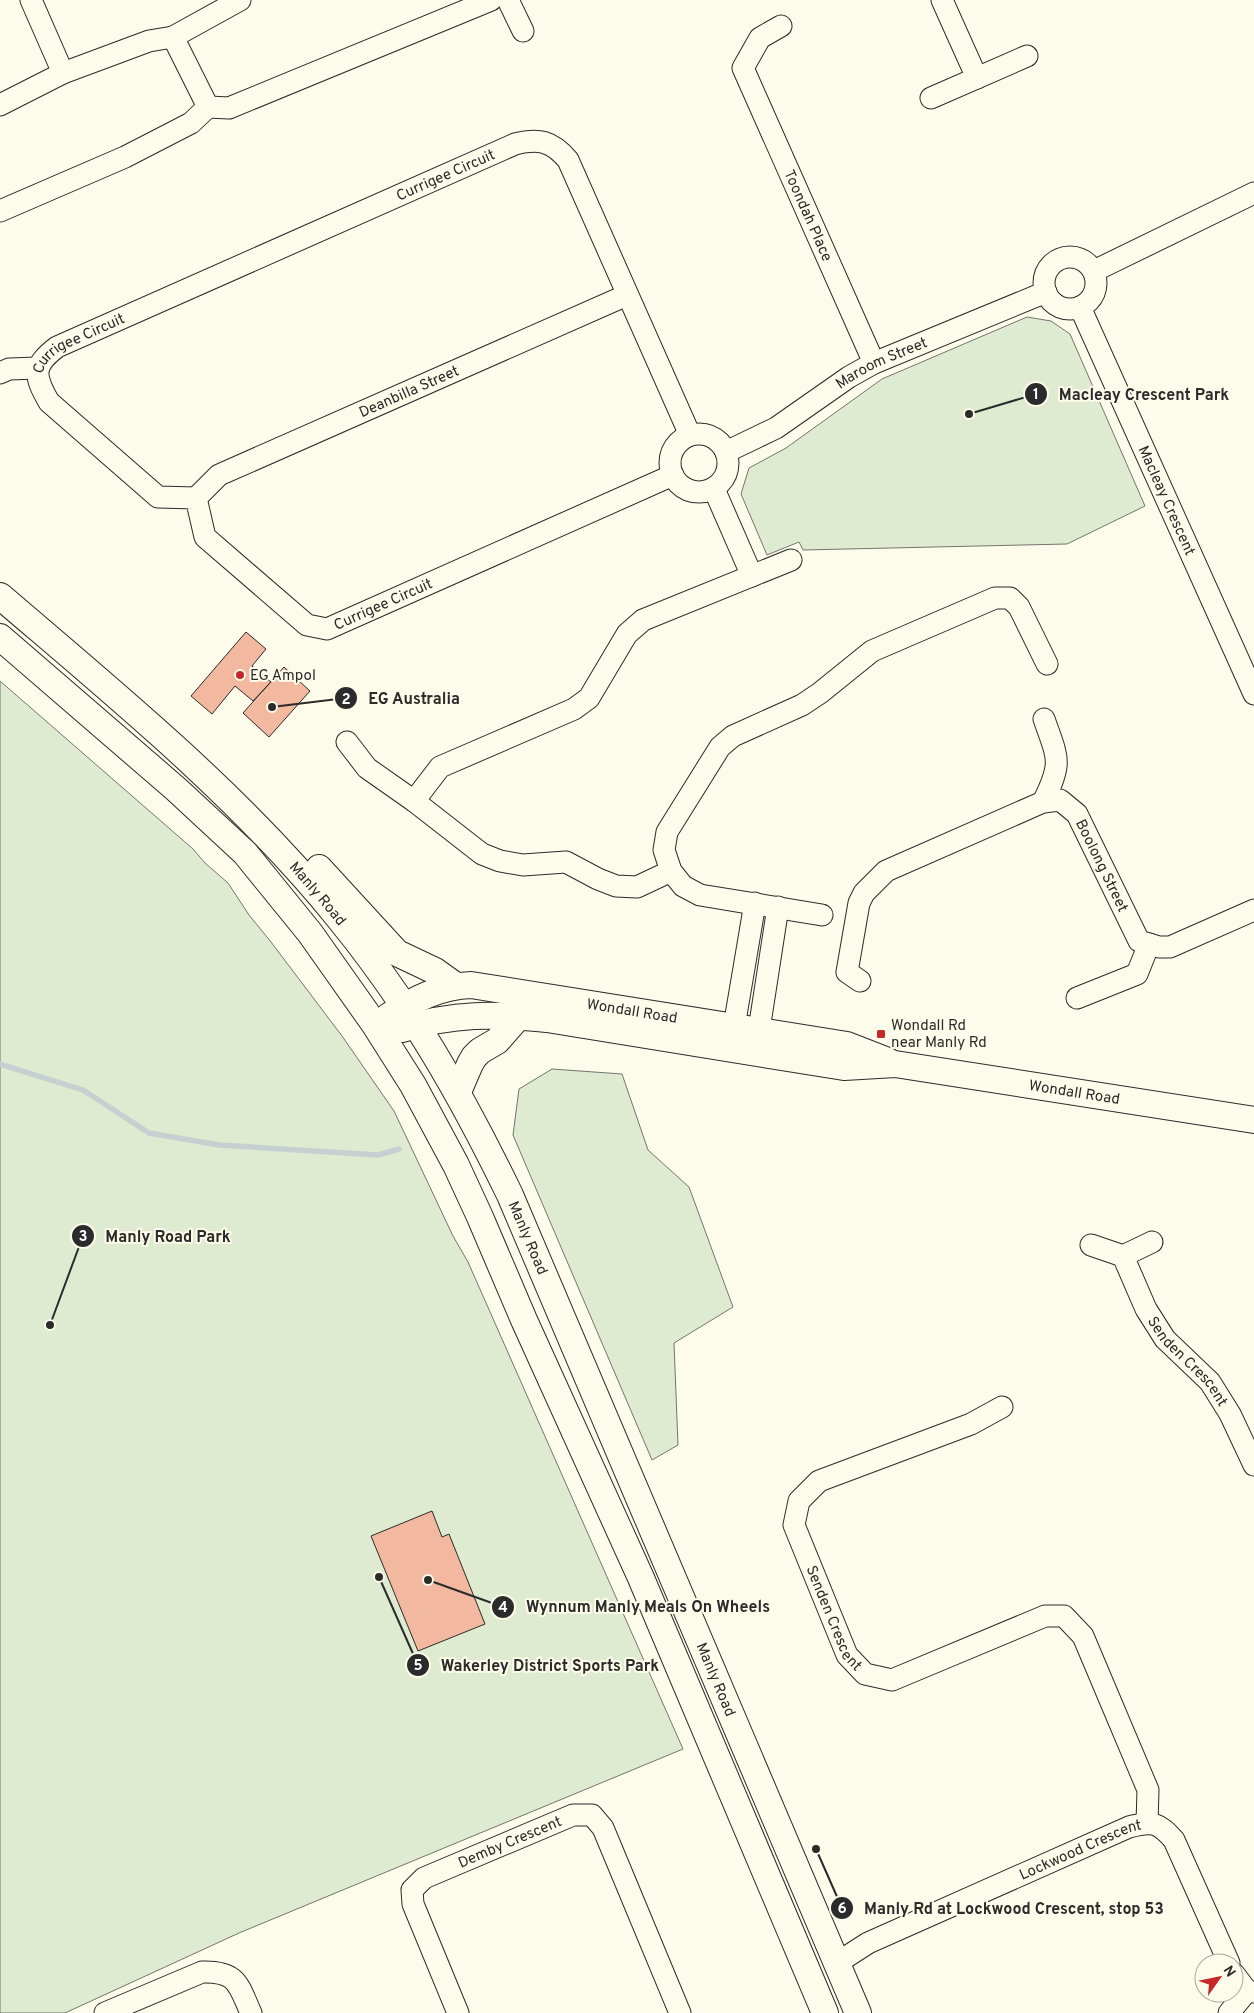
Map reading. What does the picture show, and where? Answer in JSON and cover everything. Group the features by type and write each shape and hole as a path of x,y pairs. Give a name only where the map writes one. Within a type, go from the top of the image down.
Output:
{"main road":[{"name":"Manly Road","path":"0,596 164,738 224,793 302,875 338,917 411,1015 458,1092 510,1195 858,2013"},
{"name":"Manly Road","path":"0,637 191,802 244,853 310,933 378,1030 434,1122 480,1217 524,1320 651,1600 825,2013"},
{"path":"224,793 250,800 270,815 397,953 435,971 456,986"},
{"name":"Wondall Road","path":"378,1030 411,1015 428,994 456,986 486,986 846,1045 895,1064"},
{"name":"Wondall Road","path":"411,1015 441,1018 470,1015 519,1016 547,1019 844,1067 895,1064 1254,1120"},
{"path":"458,1092 474,1058 480,1051 497,1040 519,1016"}],"street":[{"path":"31,0 63,73"},
{"path":"0,105 63,73 149,41 173,37 240,0"},
{"path":"0,211 124,157 191,124 208,107 229,108 491,0"},
{"path":"508,0 523,31"},
{"path":"942,0 977,78"},
{"name":"Toondah Place","path":"781,26 760,38 744,68 874,363"},
{"path":"173,37 208,107"},
{"path":"931,98 1027,56"},
{"name":"Currigee Circuit","path":"672,475 327,629 307,624 205,537 196,498 158,497 49,402 40,386 38,368 43,358 56,347 506,148 529,141 544,142 559,149 568,160 690,435"},
{"path":"1094,271 1254,193"},
{"path":"1069,256 1079,258 1094,271 1096,281 1095,292 1089,301 1080,307 1070,309 1060,307 1051,301 1046,292 1044,282 1046,273 1051,264 1059,259 1069,256"},
{"name":"Maroom Street","path":"726,452 776,428 849,377 874,363 1046,292"},
{"name":"Deanbilla Street","path":"196,498 219,475 627,294"},
{"name":"Macleay Crescent","path":"1080,307 1254,694"},
{"path":"0,373 9,369 38,368"},
{"path":"700,434 712,437 720,442 726,452 728,470 724,479 714,489 704,492 690,491 681,486 672,475 670,465 673,450 680,441 690,435 700,434"},
{"path":"714,489 752,576"},
{"path":"414,801 440,767 574,708 589,698 627,634 643,620 791,560"},
{"path":"822,915 700,895 683,886 671,871 664,850 668,832 720,747 733,736 802,705 820,694 872,652 995,598 1010,598 1019,607 1047,664"},
{"path":"860,981 847,972 859,903 864,893 886,871 1043,802 1055,778 1058,758 1044,719"},
{"path":"348,742 367,768 414,801 482,854 500,861 523,865 566,862 616,886 637,887 671,871"},
{"name":"Boolong Street","path":"1043,802 1060,800 1078,814 1139,941 1149,944"},
{"path":"746,1028 755,904"},
{"path":"746,1028 778,907"},
{"path":"1077,998 1139,979 1149,944 1159,947 1170,947 1254,910"},
{"path":"1091,1245 1123,1256 1152,1242"},
{"name":"Senden Crescent","path":"1123,1256 1146,1309 1165,1339 1210,1382 1230,1414 1254,1465"},
{"name":"Senden Crescent","path":"1002,1407 971,1424 820,1481 798,1501 794,1525 847,1655 865,1674 892,1680 1045,1616 1064,1616 1083,1636 1148,1790 1147,1823"},
{"name":"Demby Crescent","path":"458,2013 413,1904 412,1890 424,1878 573,1815 592,1815 603,1828 680,2013"},
{"name":"Lockwood Crescent","path":"837,1963 868,1943 904,1926 1120,1831 1147,1823 1163,1827 1174,1840 1225,1953"},
{"path":"105,2013 202,1972 218,1972 232,1978 251,2013"},
{"path":"1229,2013 1251,1992"}],"green space":[{"path":"1027,317 1051,321 1070,334 1145,506 1067,544 803,550 799,542 767,555 741,494 749,468 786,448 882,379"},
{"path":"0,681 193,849 205,863 228,883 249,915 342,1036 394,1111 453,1236 468,1262 683,1749 239,1933 65,2013 0,2013"},
{"path":"552,1069 622,1074 648,1150 689,1187 733,1307 674,1343 678,1445 652,1460 513,1135 519,1089"}],"building":[{"path":"246,632 266,649 252,666 271,682 253,701 235,686 212,714 191,696"},
{"path":"284,667 310,691 269,737 243,713"},
{"path":"432,1511 442,1537 449,1534 485,1624 418,1651 371,1536"}],"waterway":[{"path":"0,1064 83,1090 149,1133 219,1145 378,1155 399,1149"}],"place":[{"name":"Macleay Crescent Park","path":"969,414"},
{"name":"EG Ampol","path":"240,675"},
{"name":"EG Australia","path":"272,707"},
{"name":"Wondall Rd near Manly Rd","path":"881,1034"},
{"name":"Manly Road Park","path":"50,1325"},
{"name":"Wakerley District Sports Park","path":"379,1577"},
{"name":"Wynnum Manly Meals On Wheels","path":"428,1580"},
{"name":"Manly Rd at Lockwood Crescent, stop 53","path":"816,1849"}]}
